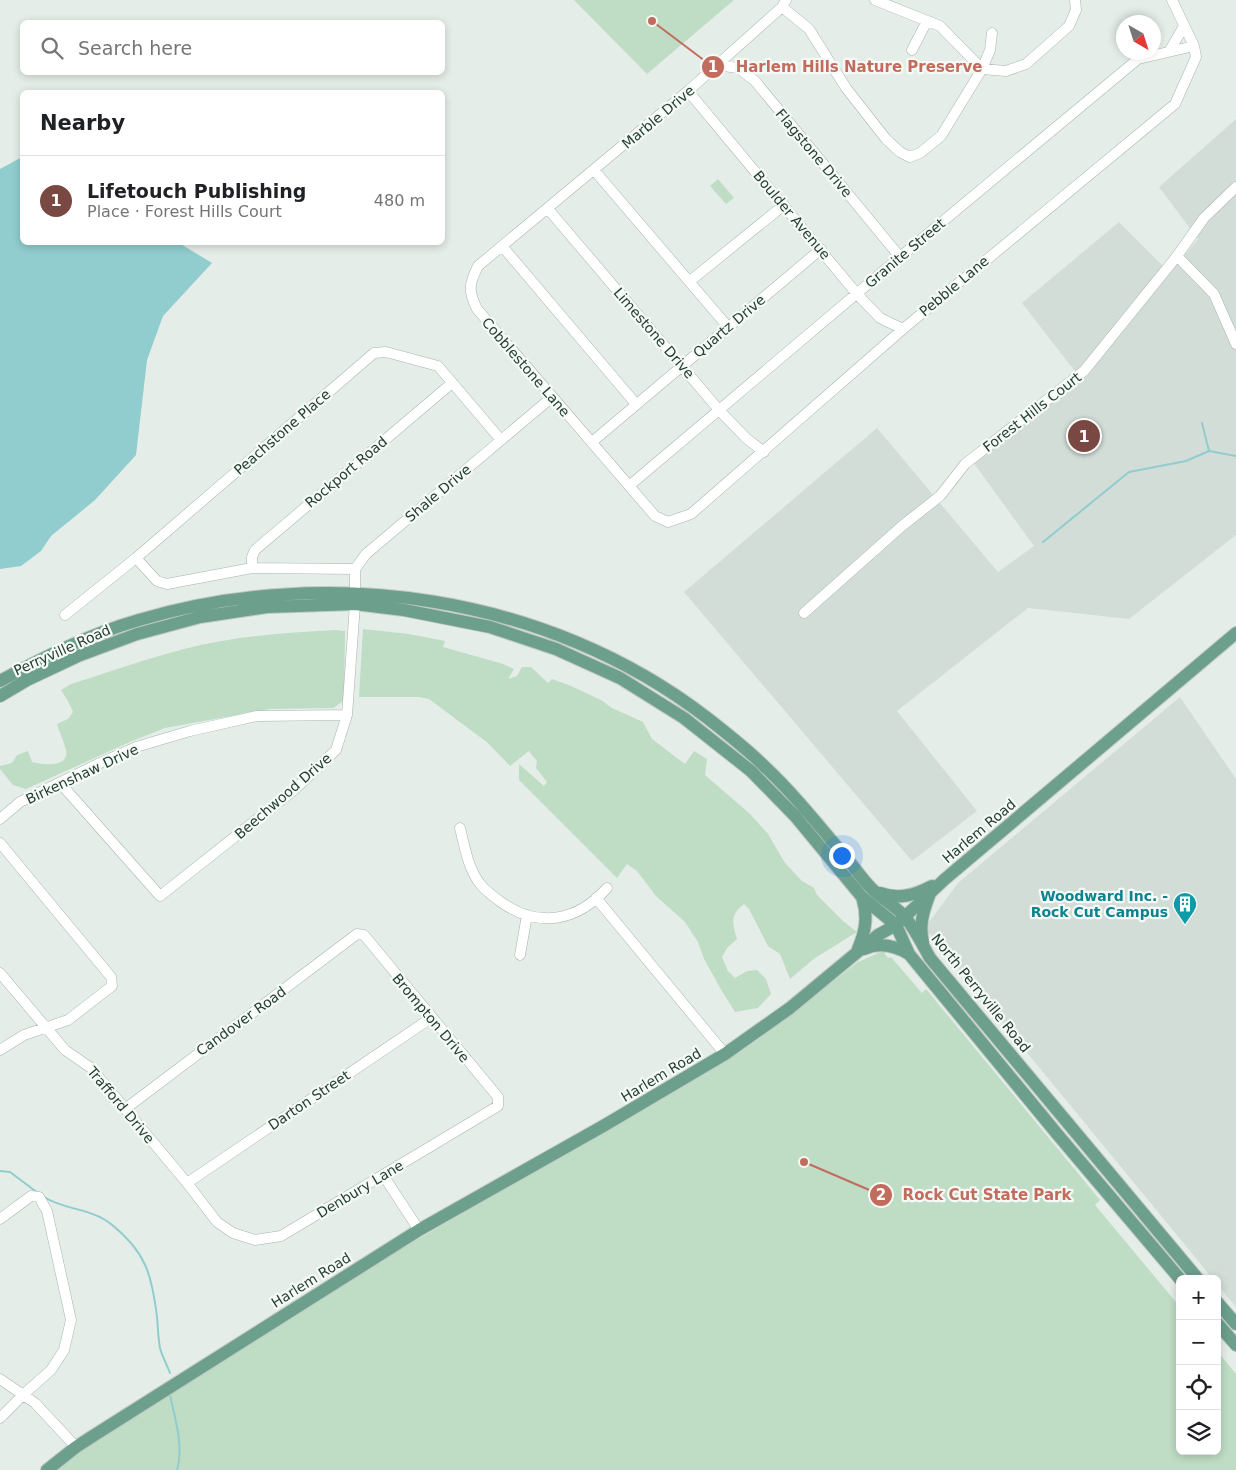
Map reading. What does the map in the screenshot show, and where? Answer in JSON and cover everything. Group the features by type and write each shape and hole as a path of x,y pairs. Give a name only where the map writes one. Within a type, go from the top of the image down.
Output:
{"main road":[{"name":"North Perryville Road","path":"137,620 230,599 272,594 355,598 490,627 556,649 620,678 684,718 752,771 866,892 900,921 1195,1275"},
{"name":"North Perryville Road","path":"137,634 200,617 267,607 355,598"},
{"name":"Perryville Road","path":"0,681 69,646 137,620"},
{"name":"Harlem Road","path":"47,1470 76,1447 419,1230 630,1111 725,1054 790,1008 878,935 900,921 945,879 1236,632"},
{"name":"Perryville Road","path":"0,696 27,680 78,656 137,634"},
{"path":"857,952 867,925 866,892 907,896 919,893 945,879"},
{"path":"930,958 920,933 921,922 930,894 945,879"},
{"name":"North Perryville Road","path":"900,921 909,954 1177,1275"},
{"path":"857,952 870,946 883,944 901,949 909,954"},
{"path":"1221,1307 1236,1324"},
{"path":"1221,1328 1236,1346"}],"street":[{"path":"875,0 940,26 982,69 1006,71 1026,64 1069,26 1076,10 1075,0"},
{"path":"1172,0 1194,46"},
{"path":"784,4 809,29 846,88 886,139 900,152 910,156 920,154 941,136 982,69 990,50 992,33"},
{"name":"Marble Drive","path":"548,209 688,91 784,4"},
{"path":"912,50 927,21"},
{"path":"1170,50 1184,26"},
{"name":"Granite Street","path":"629,486 1138,59 1170,50 1194,46"},
{"name":"Pebble Lane","path":"668,522 691,514 764,452 902,329 1174,104 1196,57 1194,46"},
{"name":"Flagstone Drive","path":"717,65 738,68 755,81 900,257"},
{"name":"Boulder Avenue","path":"688,91 857,294 880,318 902,329"},
{"path":"594,170 728,327"},
{"name":"Forest Hills Court","path":"804,613 902,526 940,496 965,464 1084,371 1177,256 1204,218 1236,187"},
{"path":"690,281 784,205"},
{"name":"Cobblestone Lane","path":"548,209 478,266 471,280 470,295 477,309 654,516 668,522"},
{"name":"Limestone Drive","path":"548,209 719,410 746,438 764,452"},
{"path":"502,246 636,404"},
{"name":"Quartz Drive","path":"592,442 821,249"},
{"path":"1177,256 1214,294 1236,344"},
{"name":"Peachstone Place","path":"65,615 136,558 374,353 386,352 438,366 501,440"},
{"name":"Rockport Road","path":"252,568 252,557 255,550 452,383"},
{"name":"Shale Drive","path":"355,569 366,554 552,398"},
{"path":"136,558 157,581 167,584 252,568 355,569 355,598"},
{"name":"Beechwood Drive","path":"61,784 160,896 294,790 336,750 347,715 355,598"},
{"name":"Birkenshaw Drive","path":"0,819 20,802 136,747 190,731 256,716 347,715"},
{"path":"460,828 468,858 482,886 513,911 543,920 560,918 576,912 607,888"},
{"path":"0,843 112,977 112,986 68,1020 24,1035 0,1050"},
{"path":"596,898 725,1054"},
{"path":"520,955 528,915"},
{"name":"Brompton Drive","path":"358,934 364,935 498,1097 498,1106"},
{"name":"Candover Road","path":"125,1109 358,934"},
{"name":"Trafford Drive","path":"0,973 65,1050 91,1068 217,1222"},
{"name":"Darton Street","path":"187,1183 431,1018"},
{"name":"Denbury Lane","path":"217,1222 233,1233 255,1240 281,1236 498,1106"},
{"path":"382,1175 419,1230"},
{"path":"0,1219 30,1196 39,1197 47,1212 71,1320 64,1350 51,1370 0,1418"},
{"path":"0,1379 35,1403 76,1447"}],"shaded area":[{"path":"1236,119 1236,535 1129,619 1028,608 897,711 977,811 912,861 684,592 877,428 998,572 1034,546 973,462 1080,378 1022,303 1119,222 1170,273 1198,239 1159,187"},
{"path":"1180,697 1236,779 1236,1307 1221,1289 1221,1275 1210,1275 928,932 929,922 958,883"}],"green space":[{"path":"574,0 734,0 647,74"},
{"path":"718,179 734,198 726,204 710,186"},
{"path":"363,629 409,634 445,641 443,647 503,664 514,669 508,679 517,676 522,667 531,667 548,683 552,679 571,686 643,722 652,739 685,764 694,751 707,759 705,775 750,814 768,834 785,863 802,881 814,888 817,895 857,932 815,958 790,979 780,954 768,946 749,909 744,904 736,912 733,920 737,939 727,948 722,957 728,971 735,978 747,971 757,970 766,979 771,994 758,1008 735,1012 704,959 698,942 685,922 656,896 637,871 627,864 617,878 519,780 519,764 544,786 547,782 536,768 537,761 529,751 510,766 488,743 429,699 419,697 359,697"},
{"path":"345,631 344,699 333,708 270,709 165,728 26,789 13,785 0,769 0,766 12,763 17,755 28,751 32,762 54,764 64,760 66,750 57,724 68,719 73,712 61,690 71,684 184,649 222,641 297,632"},
{"path":"883,951 888,958 891,957 922,993 926,989 1100,1200 1095,1205 1176,1302 1176,1455 1221,1455 1221,1356 1236,1374 1236,1470 57,1470 67,1460 343,1283 756,1041 858,962"}],"water":[{"path":"20,158 20,245 182,245 212,263 163,316 147,360 136,455 95,500 51,536 41,551 21,566 0,569 0,169"}],"waterway":[{"path":"1202,423 1209,451"},
{"path":"1043,542 1129,472 1186,461 1209,451 1236,456"},
{"path":"0,1171 10,1172 38,1193"},
{"path":"44,1197 103,1219 123,1234 140,1255 153,1289 160,1348 170,1373"},
{"path":"170,1395 180,1452 177,1470"}],"place":[{"name":"Harlem Hills Nature Preserve","path":"652,21"},
{"name":"Lifetouch Publishing","path":"1084,436"},
{"name":"Woodward Inc. - Rock Cut Campus","path":"1185,925"},
{"name":"Rock Cut State Park","path":"804,1162"}]}
